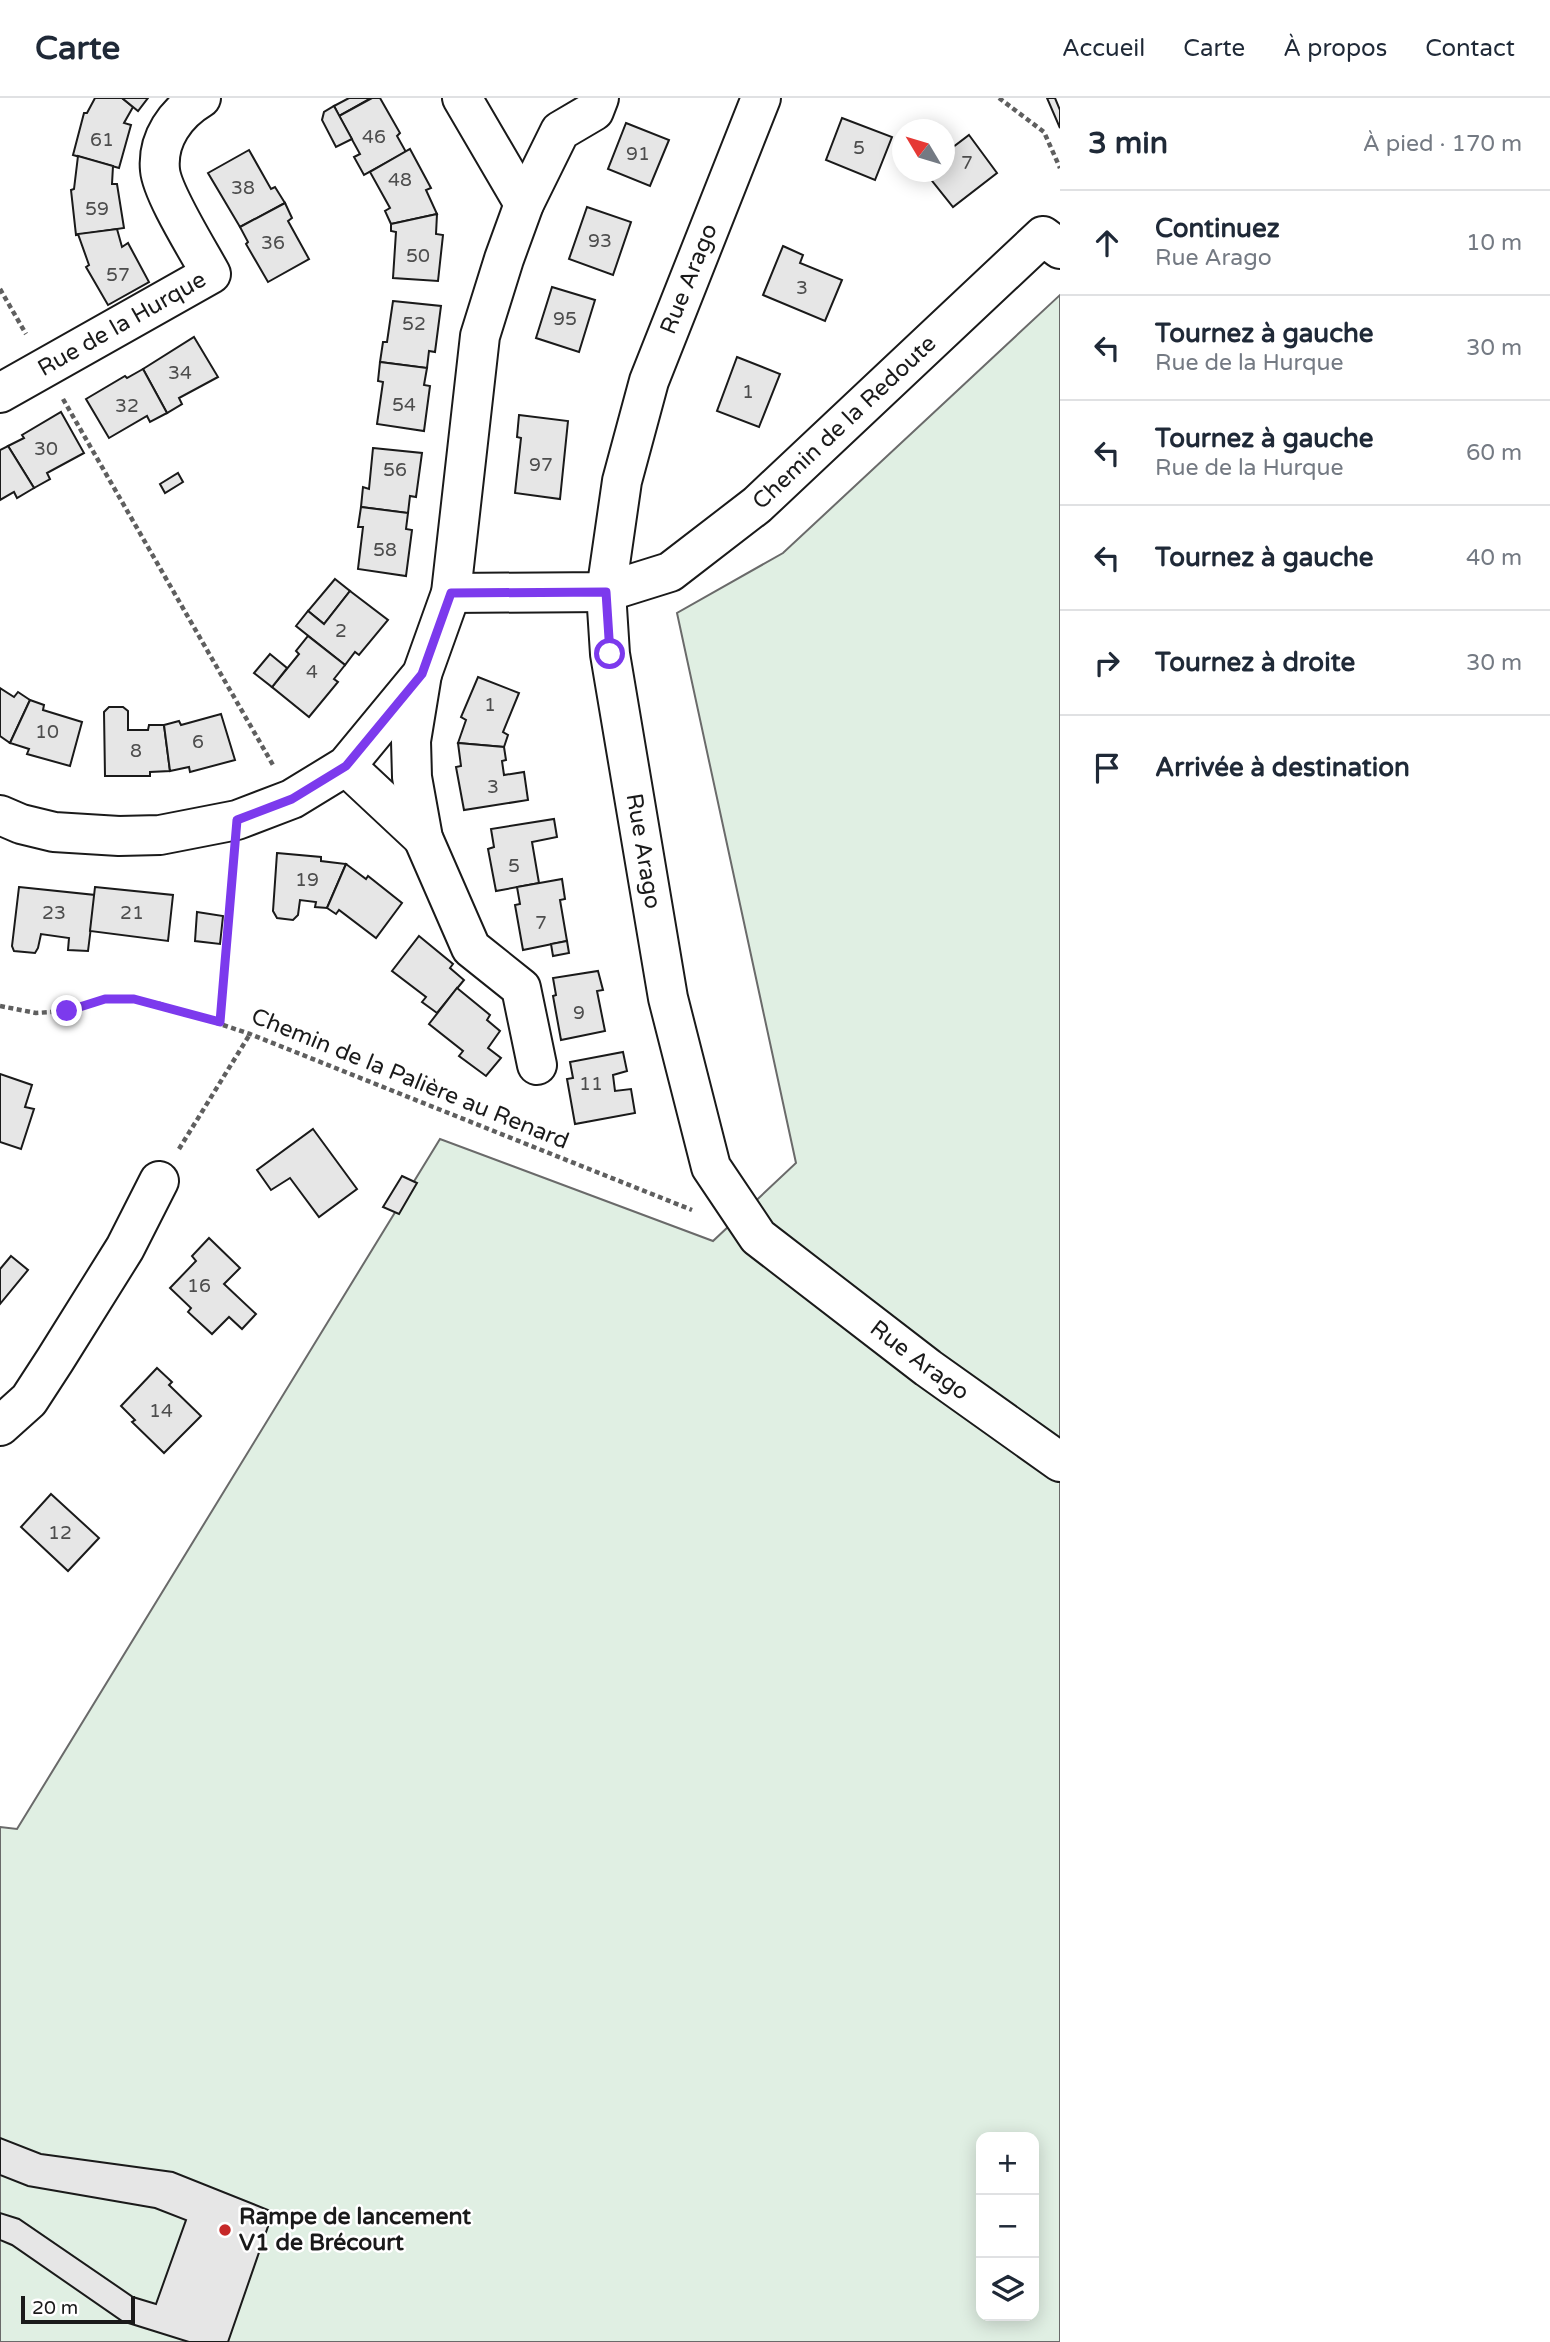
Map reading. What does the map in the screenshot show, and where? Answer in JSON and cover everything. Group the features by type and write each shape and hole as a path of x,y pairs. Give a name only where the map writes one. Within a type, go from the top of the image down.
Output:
{"street":[{"name":"Rue de la Hurque","path":"0,393 211,274 166,190 160,171 161,148 171,125 188,106 201,98"},
{"path":"461,98 524,204"},
{"path":"537,1065 521,988 471,948 423,838 412,777 411,741 422,674 451,593 480,336 524,204 560,131 594,111 599,98"},
{"name":"Rue Arago","path":"761,98 649,382 622,481 606,592 610,654 668,998 712,1167 758,1237 928,1368 1060,1462"},
{"name":"Chemin de la Redoute","path":"606,592 670,572 757,505 1043,236 1060,249"},
{"path":"451,593 606,592"},
{"path":"0,815 21,824 54,832 119,836 160,835 237,820 292,799 346,766 422,674"},
{"path":"346,766 423,838"},
{"path":"0,1426 29,1400 55,1360 125,1248 159,1181"}],"path":[{"path":"999,98 1044,132 1060,168"},
{"path":"0,289 292,799"},
{"path":"220,1022 237,820"},
{"name":"Chemin de la Palière au Renard","path":"0,1006 36,1013 67,1011 105,999 134,999 220,1022 704,1215"},
{"path":"159,1181 250,1034"}],"green space":[{"path":"1060,295 1060,2342 0,2342 0,1827 17,1829 440,1139 713,1241 796,1163 677,613 783,553"}],"building":[{"path":"95,98 122,98 133,107 124,123 131,125 119,168 73,155 84,113 87,113"},
{"path":"122,98 148,98 138,111"},
{"path":"349,98 371,98 339,116 334,106"},
{"path":"372,98 380,98 400,133 397,136 406,152 364,175 354,157 360,154 339,116"},
{"path":"1047,98 1055,98 1060,110 1060,128"},
{"path":"334,106 352,139 336,147 322,120 324,112"},
{"path":"842,118 892,137 875,180 826,160"},
{"path":"626,123 669,140 650,186 608,169"},
{"path":"969,135 997,173 953,207 933,182 955,182 955,146"},
{"path":"410,149 431,188 426,190 437,214 391,224 385,211 390,208 370,172"},
{"path":"249,150 271,189 275,187 285,203 240,227 208,173"},
{"path":"78,156 113,166 112,184 117,184 124,228 76,235 71,190 74,189"},
{"path":"285,203 292,218 288,221 309,259 268,282 246,244 248,242 240,227"},
{"path":"587,207 631,222 613,275 569,259"},
{"path":"437,214 436,234 443,235 438,281 393,278 396,232 391,231 391,224"},
{"path":"117,229 122,247 128,243 149,282 108,305 86,267 89,265 78,234"},
{"path":"783,246 803,255 800,263 842,280 825,321 763,295"},
{"path":"552,287 595,300 579,352 536,338"},
{"path":"393,301 441,306 435,352 429,351 427,368 380,362 383,342 387,342"},
{"path":"194,337 218,377 179,398 182,404 167,413 143,369"},
{"path":"737,357 780,374 759,427 717,411"},
{"path":"380,362 427,368 424,385 430,386 424,431 377,424 383,382 378,381"},
{"path":"143,369 167,413 150,422 147,416 109,438 86,399 125,376 127,378"},
{"path":"61,412 84,453 47,473 50,479 34,488 8,446"},
{"path":"519,415 568,421 560,499 515,493 521,438 517,437"},
{"path":"8,446 34,488 17,498 14,492 0,500 0,450"},
{"path":"373,448 422,453 416,497 410,496 408,513 361,507 363,487 369,489"},
{"path":"178,473 183,482 165,493 160,484"},
{"path":"361,507 408,513 406,529 412,530 406,576 358,569 363,527 358,527"},
{"path":"335,579 350,591 324,624 308,611"},
{"path":"350,591 388,620 359,655 355,652 345,665 296,626 308,611 324,624"},
{"path":"308,636 345,665 334,679 338,682 309,717 272,687 299,654 296,651"},
{"path":"270,654 287,668 272,687 254,673"},
{"path":"478,677 519,693 503,732 508,735 504,747 458,743 466,720 461,717"},
{"path":"0,688 14,697 18,692 30,700 10,743 0,736"},
{"path":"30,700 44,705 43,710 82,722 70,766 27,754 29,749 10,743"},
{"path":"109,707 123,707 128,711 128,730 148,730 149,725 164,725 170,771 150,772 150,776 105,776 104,712"},
{"path":"221,714 235,760 190,772 189,767 170,771 164,725 179,721 181,725"},
{"path":"458,743 504,747 504,775 524,772 528,800 464,810 456,767 461,766"},
{"path":"554,819 557,837 532,842 539,883 496,891 488,849 494,847 491,829"},
{"path":"277,853 321,857 321,861 346,864 327,908 315,907 316,902 300,900 298,915 293,920 277,918 273,911"},
{"path":"346,864 366,879 368,876 402,903 376,938 339,910 336,914 327,908"},
{"path":"562,879 565,899 560,900 567,941 523,950 515,905 520,904 517,887"},
{"path":"19,887 95,895 88,951 68,950 69,938 41,934 35,953 14,951 12,946"},
{"path":"95,887 173,895 168,941 90,931"},
{"path":"197,912 223,916 220,944 195,941"},
{"path":"419,936 453,964 450,968 464,980 437,1013 422,1002 426,997 392,971"},
{"path":"567,941 569,953 553,956 551,944"},
{"path":"598,971 603,990 597,991 605,1031 561,1040 553,996 556,995 553,978"},
{"path":"457,988 490,1015 487,1020 500,1031 488,1048 501,1058 486,1076 459,1056 463,1051 429,1024"},
{"path":"623,1052 627,1071 613,1075 615,1091 631,1089 635,1113 575,1124 567,1079 573,1078 570,1062"},
{"path":"0,1074 32,1085 25,1107 34,1109 21,1149 0,1142"},
{"path":"313,1129 357,1189 319,1217 290,1178 271,1190 257,1170"},
{"path":"402,1176 417,1183 399,1214 383,1207"},
{"path":"209,1238 240,1268 224,1284 256,1314 242,1329 229,1317 212,1334 188,1312 191,1308 170,1288 196,1261 192,1256"},
{"path":"11,1256 28,1270 0,1304 0,1269"},
{"path":"157,1368 172,1382 169,1385 201,1416 164,1453 132,1422 135,1420 121,1406"},
{"path":"51,1494 99,1538 68,1571 21,1527"},
{"name":"Rampe de lancement V1 de Brécourt","path":"0,2138 41,2154 173,2172 273,2212 228,2342 189,2342 122,2321 12,2245 0,2240 0,2213 19,2219 133,2297 156,2304 186,2220 155,2208 28,2186 0,2175"}],"place":[{"name":"Rampe de lancement V1 de Brécourt","path":"225,2230"}],"route":[{"path":"67,1011 105,999 134,999 220,1022 237,820 292,799 346,766 422,674 451,593 606,592 610,654"}]}
